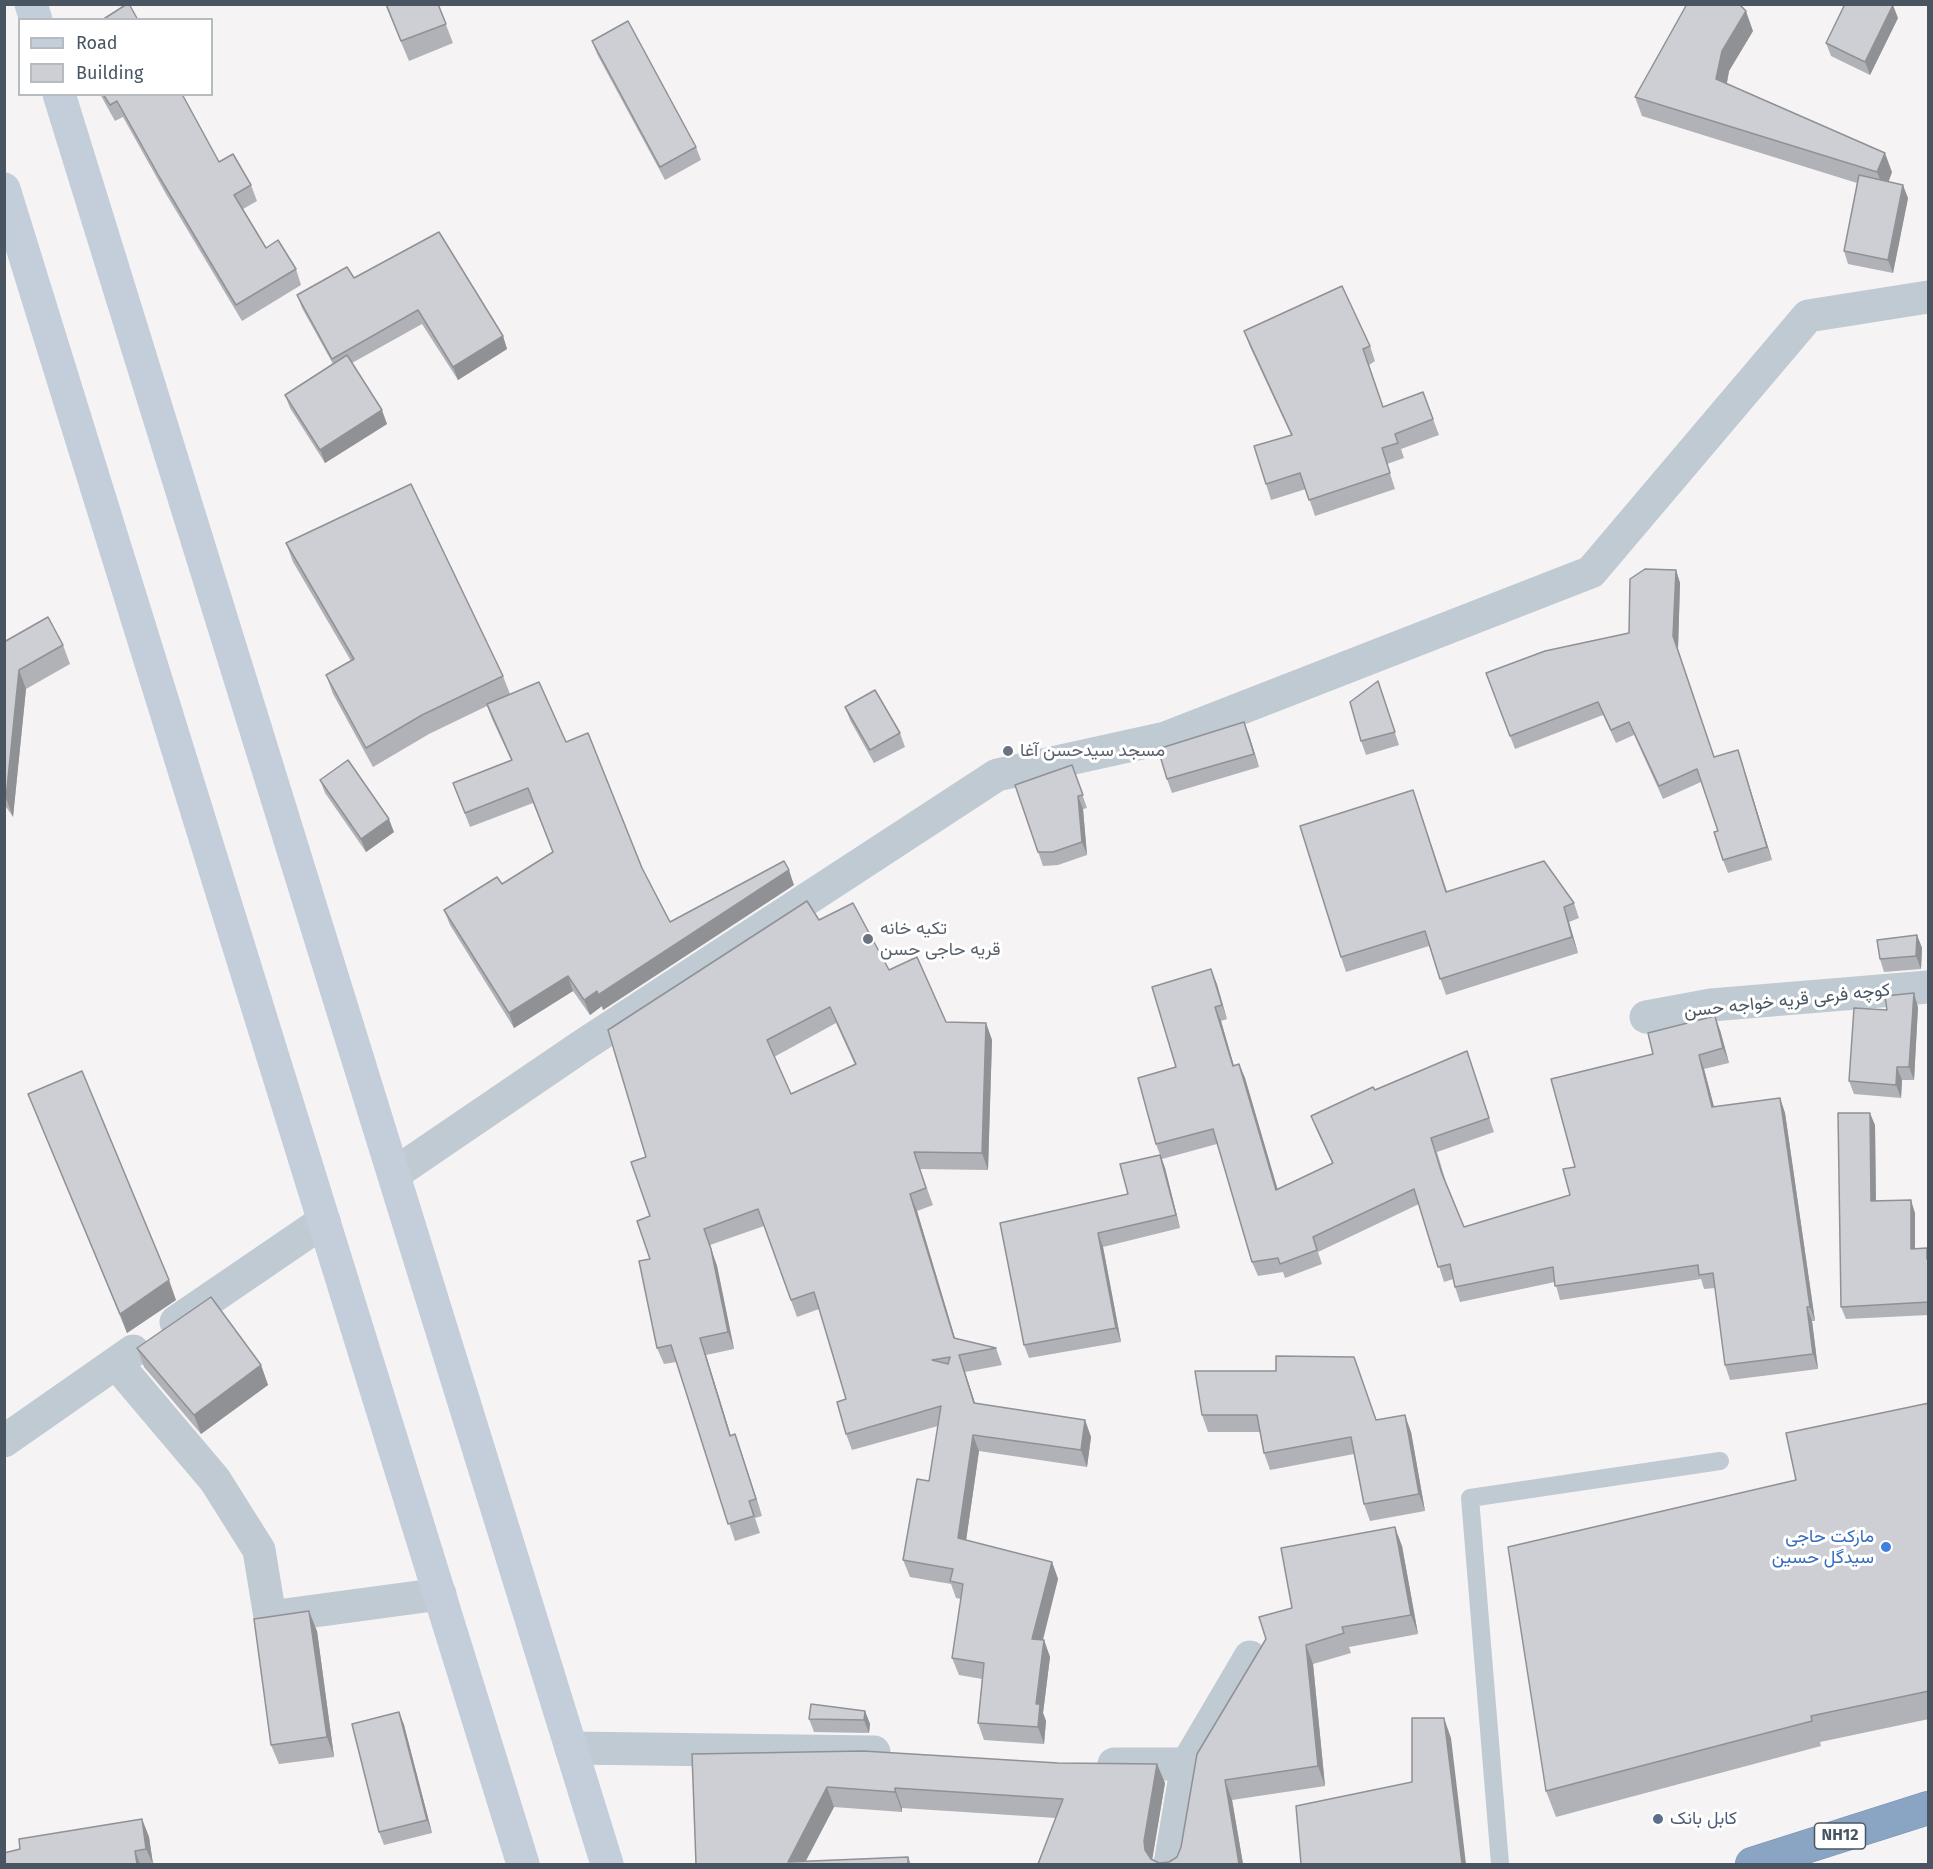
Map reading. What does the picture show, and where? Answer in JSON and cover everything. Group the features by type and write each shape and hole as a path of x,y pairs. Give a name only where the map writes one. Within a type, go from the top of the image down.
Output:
{"highway":[{"name":"NH12","path":"1752,1864 1929,1808"}],"street":[{"path":"60,96 607,1864"},
{"path":"4,189 523,1864"},
{"path":"394,1174 592,1040 997,775 1165,738 1591,572 1808,316 1929,297"},
{"name":"کوچه فرعی قریه خواجه حسن","path":"1646,1017 1712,1005 1929,987"},
{"path":"4,1441 324,1221"},
{"path":"116,1363 215,1480 259,1550 270,1617 440,1594"},
{"path":"1170,1864 1187,1764 1250,1658"},
{"path":"571,1748 905,1754"},
{"path":"1088,1764 1187,1764"}],"lane":[{"path":"1500,1864 1470,1498 1720,1461"}],"building":[{"path":"129,4 137,18 105,18"},
{"path":"386,4 438,4 446,24 401,41"},
{"path":"1687,4 1739,4 1746,11 1722,51 1716,79 1885,153 1877,172 1635,97"},
{"path":"1845,4 1893,5 1865,62 1826,43"},
{"path":"628,21 696,147 660,167 592,41"},
{"path":"104,96 183,96 219,162 233,154 251,185 234,195 266,248 278,240 296,269 236,305 117,101 110,105"},
{"path":"1859,175 1903,185 1888,260 1844,251"},
{"path":"439,232 503,336 453,367 418,310 332,359 297,295 347,267 354,278"},
{"path":"1342,286 1370,346 1363,349 1383,407 1423,392 1433,419 1395,434 1398,443 1382,448 1390,473 1309,500 1300,473 1266,484 1254,446 1292,435 1244,331"},
{"path":"347,355 382,410 320,450 285,395"},
{"path":"411,484 503,676 422,715 366,748 326,675 354,659 286,543"},
{"path":"1645,569 1676,570 1673,636 1714,757 1738,750 1767,847 1723,860 1714,832 1718,831 1697,769 1659,786 1629,722 1611,730 1598,702 1510,736 1486,673 1545,651 1629,633 1630,579"},
{"path":"48,617 63,645 19,670 6,798 4,796 4,642"},
{"path":"1378,681 1395,732 1361,741 1350,702"},
{"path":"539,682 566,742 588,733 642,868 670,922 784,861 789,870 598,995 597,991 584,1000 568,976 509,1013 444,910 497,877 502,884 553,852 528,788 465,813 453,783 512,760 487,704"},
{"path":"875,690 900,733 870,750 845,707"},
{"path":"1244,722 1254,754 1167,779 1158,749"},
{"path":"348,760 389,819 361,839 320,780"},
{"path":"1072,765 1083,795 1078,796 1082,842 1053,852 1038,852 1015,785"},
{"path":"1413,790 1446,892 1544,861 1574,903 1564,907 1572,937 1440,979 1425,931 1341,957 1300,826"},
{"path":"807,901 819,920 853,903 889,970 917,957 946,1022 986,1023 982,1153 914,1152 926,1188 910,1194 954,1338 996,1348 959,1355 974,1403 1085,1420 1081,1450 973,1435 958,1538 1052,1562 1032,1639 1044,1640 1036,1704 1040,1704 1038,1727 978,1723 984,1663 952,1658 963,1584 950,1581 953,1569 903,1560 917,1479 929,1481 941,1406 846,1434 837,1402 846,1399 814,1292 791,1300 758,1209 704,1229 711,1249 728,1332 700,1338 730,1436 735,1434 756,1499 749,1501 754,1516 728,1524 671,1345 657,1348 639,1261 650,1259 637,1221 650,1216 631,1162 646,1157 608,1030","holes":["830,1007 856,1064 791,1094 767,1040","950,1357 948,1364 932,1360"]},
{"path":"1917,935 1916,956 1880,959 1877,940"},
{"path":"1211,969 1222,1005 1215,1007 1233,1066 1239,1064 1276,1190 1333,1163 1311,1116 1373,1087 1375,1090 1467,1051 1489,1118 1431,1138 1442,1174 1464,1227 1570,1195 1563,1169 1575,1167 1551,1079 1653,1054 1648,1033 1715,1016 1723,1048 1699,1055 1712,1107 1780,1098 1810,1307 1807,1307 1813,1354 1725,1365 1713,1273 1699,1275 1698,1265 1555,1286 1553,1267 1455,1287 1450,1264 1438,1267 1414,1189 1313,1237 1317,1250 1280,1264 1278,1258 1252,1262 1213,1129 1156,1144 1138,1078 1176,1067 1152,987"},
{"path":"1914,993 1909,1067 1897,1067 1896,1085 1849,1081 1854,1008 1887,1010 1885,996"},
{"path":"82,1071 169,1280 120,1314 28,1094"},
{"path":"1838,1113 1870,1113 1871,1201 1911,1200 1911,1249 1927,1248 1929,1302 1841,1307"},
{"path":"1160,1155 1176,1215 1098,1233 1116,1328 1024,1345 1000,1223 1128,1194 1120,1164"},
{"path":"211,1297 261,1365 194,1415 137,1348"},
{"path":"1276,1356 1354,1357 1376,1420 1405,1415 1419,1494 1364,1504 1351,1437 1264,1453 1257,1415 1202,1415 1195,1371 1276,1371"},
{"path":"1929,1403 1929,1691 1811,1716 1812,1721 1546,1791 1508,1547 1796,1480 1786,1433"},
{"path":"1395,1527 1411,1615 1342,1627 1344,1633 1306,1645 1318,1766 1225,1780 1239,1864 1038,1864 1063,1799 895,1788 895,1792 827,1787 788,1862 908,1857 908,1864 696,1864 692,1754 863,1751 1058,1763 1157,1764 1144,1841 1145,1850 1151,1859 1159,1863 1169,1862 1177,1857 1181,1847 1197,1754 1266,1639 1259,1617 1292,1608 1281,1548"},
{"path":"309,1611 327,1737 271,1745 254,1619"},
{"path":"811,1704 865,1711 864,1720 809,1719"},
{"path":"399,1712 427,1820 379,1832 352,1724"},
{"path":"1412,1718 1444,1718 1462,1864 1301,1864 1296,1806 1412,1782"},
{"path":"142,1819 146,1849 135,1851 137,1864 4,1864 4,1853 20,1849 19,1839"}],"place":[{"name":"مسجد سیدحسن آغا","path":"1008,751"},
{"name":"تکیه خانه قریه حاجی حسن","path":"868,939"},
{"name":"مارکت حاجی سیدگل حسین","path":"1886,1547"},
{"name":"کابل بانک","path":"1658,1819"}]}
